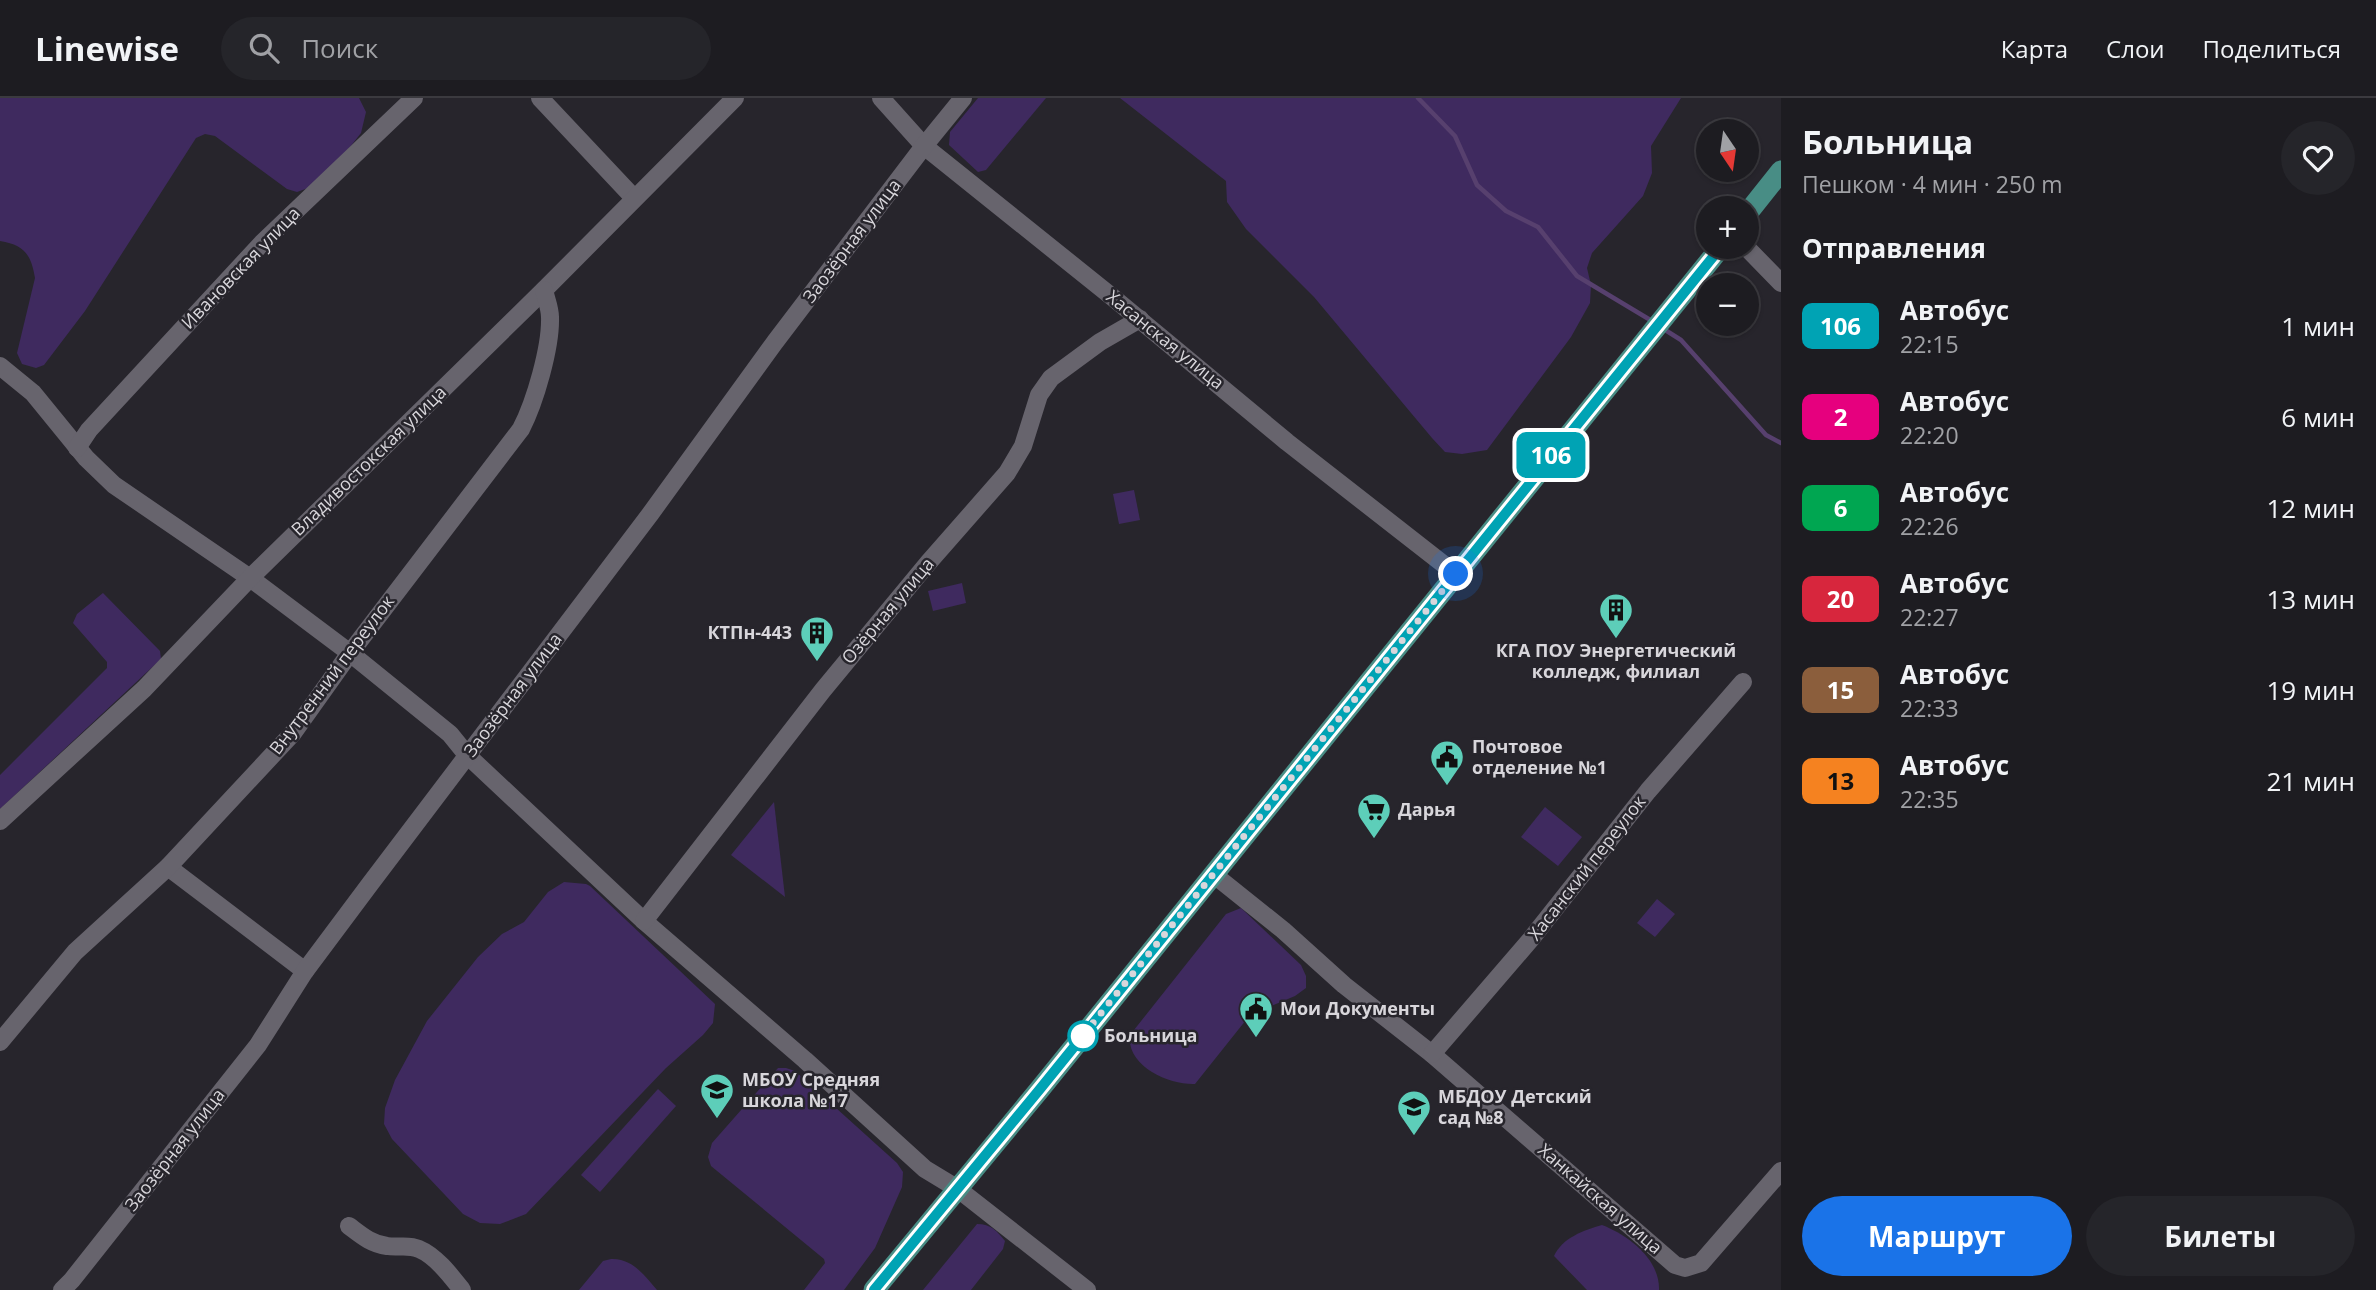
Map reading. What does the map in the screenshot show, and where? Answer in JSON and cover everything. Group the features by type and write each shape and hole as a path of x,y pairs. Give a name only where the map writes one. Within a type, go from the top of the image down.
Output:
{"main road":[{"path":"1759,199 1781,171"},
{"path":"874,1290 1711,259"}],"street":[{"name":"Ивановская улица","path":"78,447 89,429 262,243 414,98"},
{"path":"540,98 634,198"},
{"name":"Владивостокская улица","path":"0,821 144,689 250,578 544,290 735,98"},
{"name":"Хасанская улица","path":"881,98 924,146 1140,319 1287,442 1456,574"},
{"name":"Заозёрная улица","path":"62,1290 258,1045 305,971 651,513 775,341 963,98"},
{"path":"1758,259 1781,283"},
{"name":"Внутренний переулок","path":"0,1042 75,952 168,867 293,733 349,653 521,429 528,415 549,340 550,315 544,290"},
{"name":"Озёрная улица","path":"644,921 823,691 1006,473 1023,446 1039,395 1051,378 1100,342 1140,319"},
{"path":"0,366 33,393 114,485 250,578 450,734 467,755 644,921 926,1169 958,1189 1087,1290"},
{"name":"Хасанский переулок","path":"1432,1054 1544,923 1648,791 1744,682"},
{"path":"168,867 305,971"},
{"name":"Ханкайская улица","path":"1213,874 1283,930 1344,985 1432,1054 1675,1265 1685,1268 1700,1263 1781,1171"},
{"path":"349,1226 371,1242 388,1247 409,1246 420,1249 439,1264 462,1290"}],"shaded area":[{"path":"0,98 359,98 366,112 361,133 350,147 308,188 297,192 287,189 215,136 205,134 196,138 85,311 44,365 36,368 22,364 17,353 35,278 33,270 21,248 0,241"},
{"path":"978,98 1046,98 986,170 978,172 949,145 950,132"},
{"path":"1120,98 1681,98 1651,146 1652,173 1643,196 1592,253 1587,268 1591,285 1590,303 1571,337 1487,450 1462,454 1445,452 1314,297 1246,229 1227,202 1226,181"},
{"path":"1134,490 1140,520 1119,524 1113,494"},
{"path":"962,583 966,603 933,611 928,591"},
{"path":"103,593 160,651 161,659 0,809 0,775 107,668 107,662 73,623 77,614"},
{"path":"774,802 785,897 731,855"},
{"path":"1545,807 1582,837 1558,866 1521,837"},
{"path":"564,882 590,886 715,1004 713,1023 666,1068 526,1214 500,1224 480,1223 463,1214 392,1139 384,1124 385,1108 395,1080 427,1021 478,957 502,934 524,922 548,892"},
{"path":"1657,899 1675,914 1655,937 1637,923"},
{"path":"1241,908 1301,965 1306,976 1306,988 1295,996 1250,1015 1195,1084 1173,1081 1151,1072 1135,1056 1130,1035 1226,914"},
{"path":"778,1068 795,1071 897,1163 903,1172 902,1187 875,1248 844,1290 804,1290 825,1263 824,1259 711,1166 708,1157 712,1143"},
{"path":"658,1089 676,1106 600,1192 581,1175"},
{"path":"977,1224 993,1229 1005,1241 1003,1249 971,1290 923,1290"},
{"path":"1602,1225 1622,1235 1641,1250 1654,1268 1659,1290 1587,1290 1554,1256 1568,1240"},
{"path":"611,1259 631,1264 657,1290 579,1290 603,1261"}],"waterway":[{"path":"1418,98 1455,136 1477,185 1506,211 1538,227 1577,276 1652,321"},
{"path":"1662,328 1681,340 1766,435 1781,443"}],"bus line":[{"name":"106","path":"874,1290 1040,1089 1711,259"}],"place":[{"name":"КГА ПОУ Энергетический колледж, филиал","path":"1616,640"},
{"name":"КТПн-443","path":"817,663"},
{"name":"Почтовое отделение №1","path":"1447,787"},
{"name":"Дарья","path":"1374,840"},
{"name":"Больница","path":"1083,1036"},
{"name":"Мои Документы","path":"1256,1039"},
{"name":"МБОУ Средняя школа №17","path":"717,1120"},
{"name":"МБДОУ Детский сад №8","path":"1414,1137"}],"route":[{"path":"1083,1036 1080,1039 1456,574"}]}
